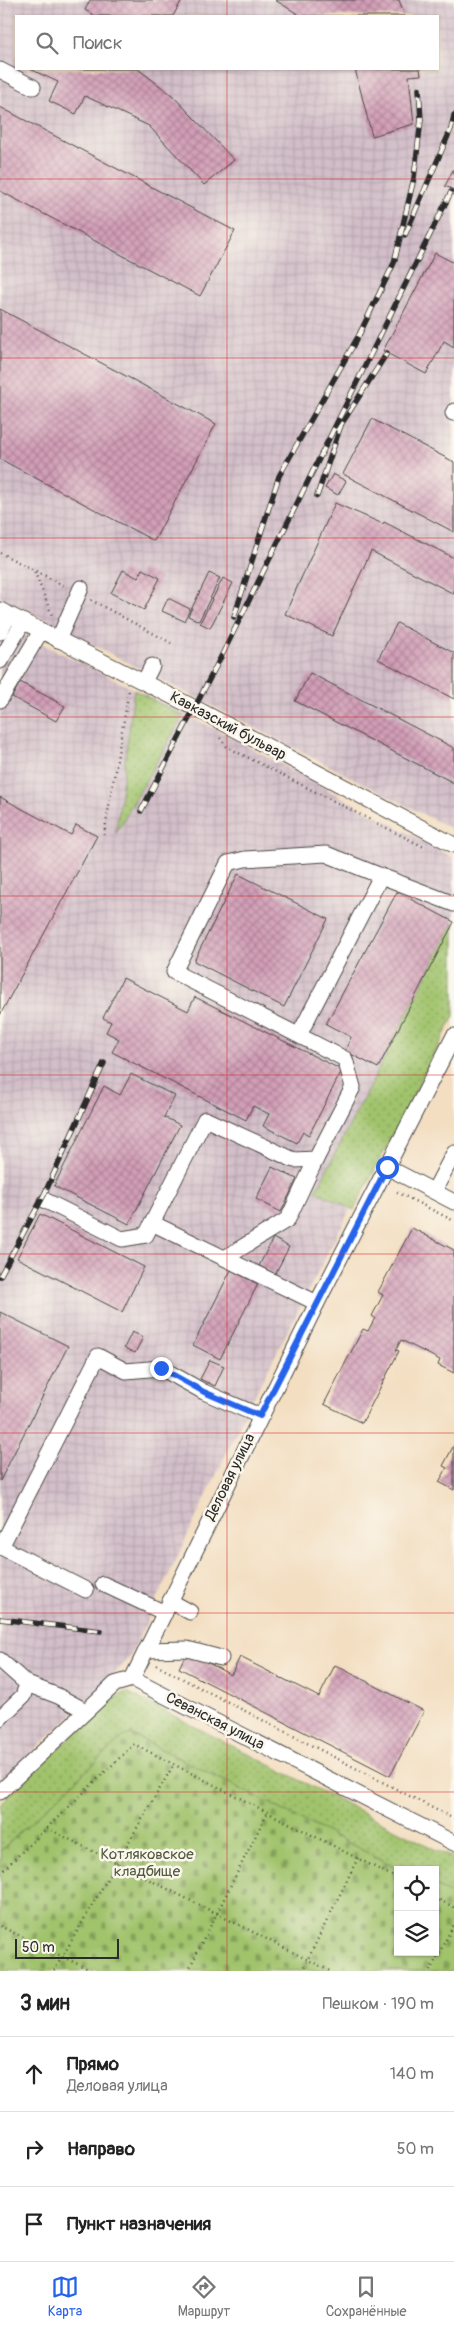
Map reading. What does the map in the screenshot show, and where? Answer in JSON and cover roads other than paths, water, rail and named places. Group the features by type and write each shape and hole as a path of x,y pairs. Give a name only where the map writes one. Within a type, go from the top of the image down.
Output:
{"street":[{"path":"0,70 33,87"},
{"path":"61,634 80,591"},
{"path":"0,632 5,612"},
{"name":"Кавказский бульвар","path":"5,612 32,627 61,634 136,684 454,845"},
{"path":"0,661 32,627"},
{"path":"0,700 22,670 32,627"},
{"path":"0,683 32,627"},
{"path":"136,684 152,666"},
{"path":"225,1258 288,1219 353,1087 345,1059 174,972 228,863 245,859 326,854 454,904"},
{"path":"299,1035 381,876"},
{"name":"Деловая улица","path":"132,1679 260,1416 454,1036"},
{"path":"46,1201 122,1239 146,1235 205,1119 294,1160 316,1159"},
{"path":"434,1191 454,1153"},
{"path":"387,1167 454,1202"},
{"path":"152,1223 317,1303"},
{"path":"86,1590 1,1547 98,1356 126,1370 161,1368 204,1392 260,1416"},
{"path":"103,1584 167,1607 190,1612"},
{"path":"144,1654 187,1649 221,1658"},
{"path":"0,1660 27,1684 58,1696 86,1711"},
{"path":"0,1792 115,1684 132,1679"},
{"name":"Севанская улица","path":"132,1679 454,1842"},
{"path":"0,1718 23,1696 27,1684"}],"railway":[{"path":"234,617 279,476 359,335 394,263 414,178 421,120 419,89"},
{"path":"405,235 451,129 454,115"},
{"path":"141,811 224,651 451,192"},
{"path":"337,431 387,353"},
{"path":"317,496 341,425"},
{"path":"0,1276 44,1195 104,1063"},
{"path":"0,1619 101,1631"}],"park label":[{"name":"Котляковское кладбище","path":"147,1862"}]}
